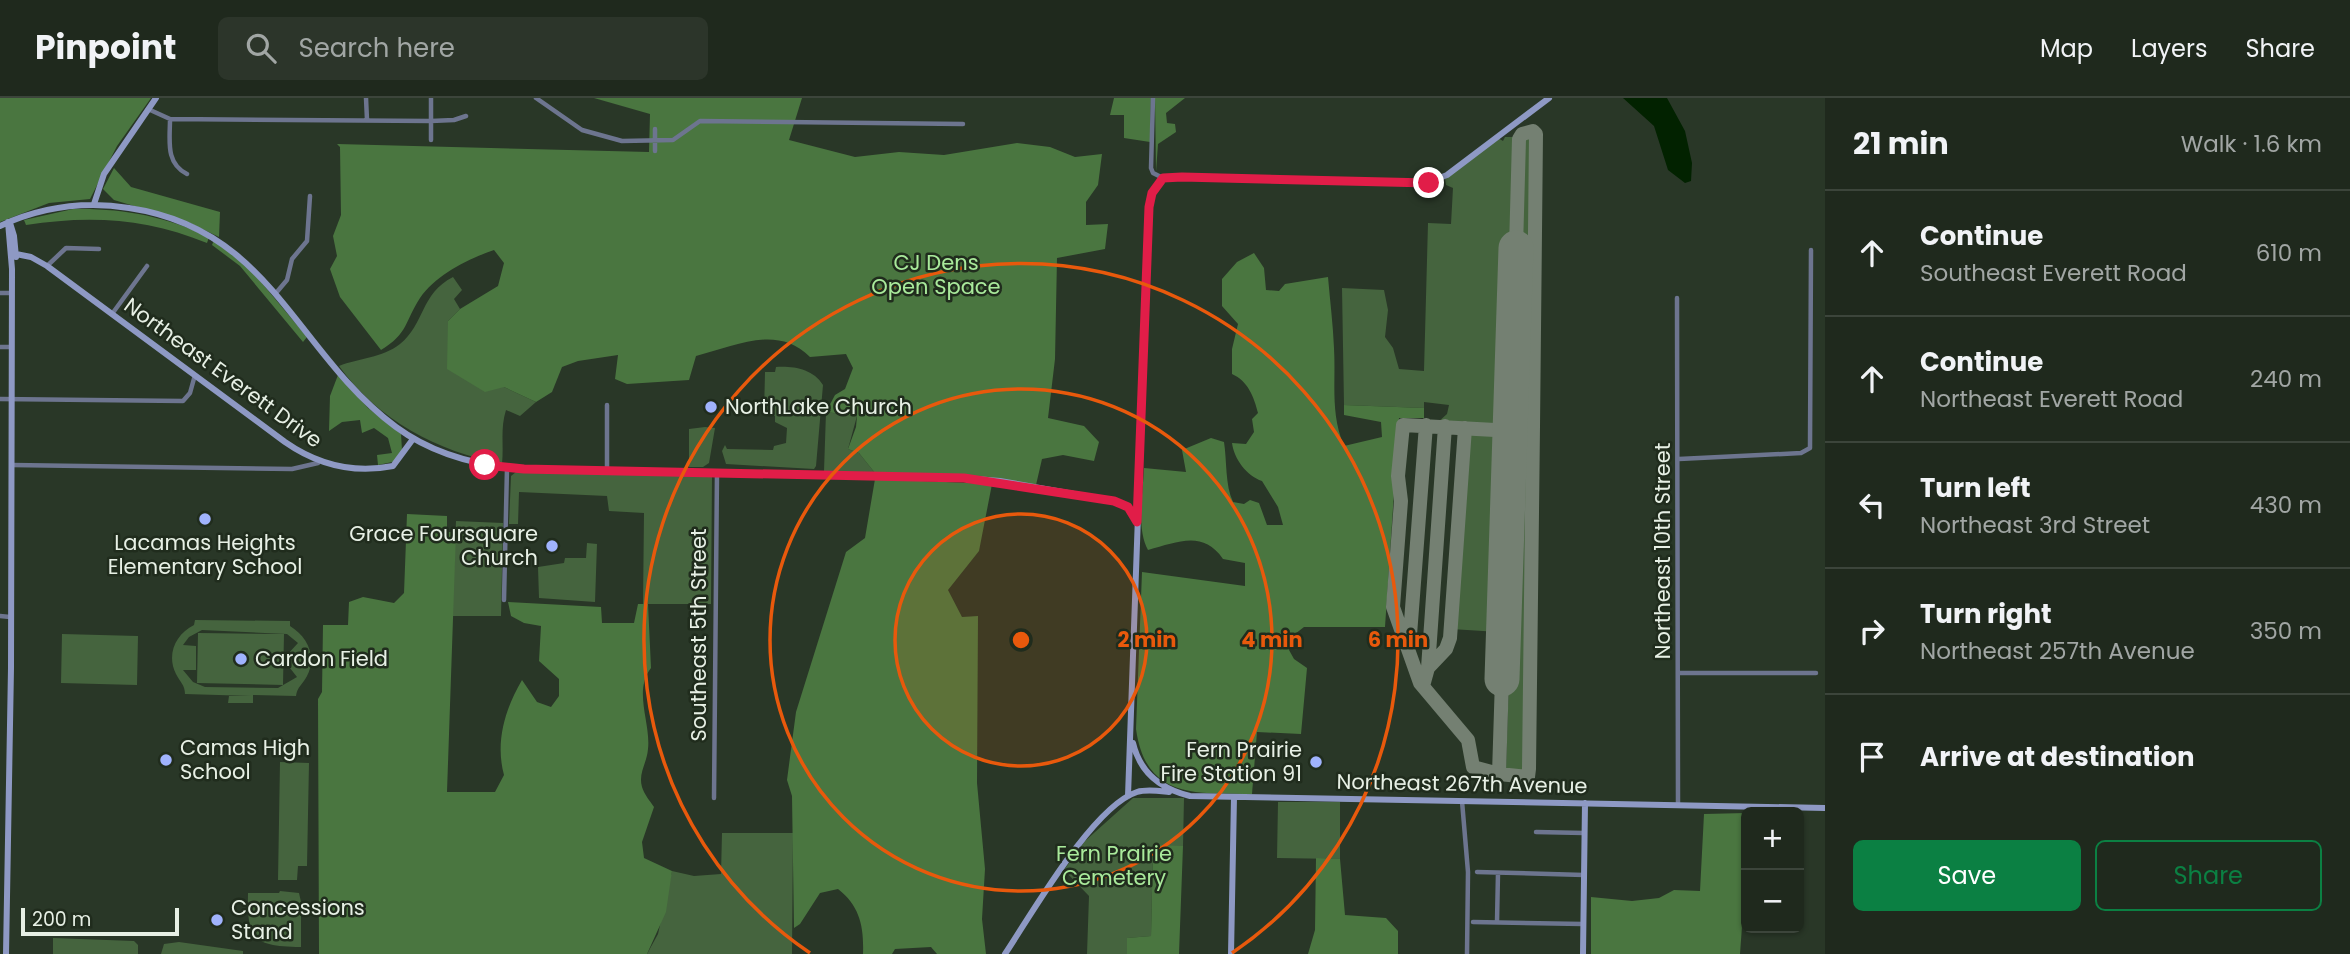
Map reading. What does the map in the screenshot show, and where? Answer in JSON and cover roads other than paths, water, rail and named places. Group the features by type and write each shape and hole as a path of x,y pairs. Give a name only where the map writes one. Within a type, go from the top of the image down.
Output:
{"street":[{"path":"94,204 104,174 156,98"},
{"path":"366,98 367,120"},
{"path":"431,140 432,98"},
{"path":"536,98 565,120 591,134 622,141 673,140 690,126 706,121 963,124"},
{"path":"1153,98 1151,168 1153,173 1163,178 1415,184 1435,181 1549,98"},
{"path":"148,108 170,119 431,121 454,120 466,116"},
{"path":"170,119 171,157 177,168 187,174"},
{"path":"655,129 655,151"},
{"path":"1005,954 1082,841 1128,796 1149,207 1152,193 1163,178"},
{"path":"276,293 287,280 292,259 307,242 310,196"},
{"path":"0,226 48,209 94,204 142,210 196,228 239,256 276,293 374,410 412,439 454,458 507,468 964,478 1011,483 1114,501 1128,507 1137,522"},
{"path":"6,954 12,465 12,269 8,222"},
{"path":"8,222 13,228 16,254 12,269"},
{"path":"0,234 10,240"},
{"path":"47,266 66,248 99,249"},
{"path":"1679,459 1801,453 1810,448 1811,250"},
{"name":"Northeast Everett Drive","path":"16,254 31,257 47,266 318,463 347,467 393,466 412,439"},
{"path":"111,315 147,266"},
{"path":"0,293 11,293"},
{"name":"Northeast 10th Street","path":"1677,298 1678,805"},
{"path":"0,347 11,347"},
{"path":"0,399 183,401 190,393 195,375"},
{"path":"607,405 607,471"},
{"path":"12,465 292,469 318,463"},
{"path":"504,600 507,468"},
{"name":"Southeast 5th Street","path":"714,798 717,471"},
{"path":"0,616 10,617"},
{"path":"1679,673 1816,673"},
{"path":"1132,734 1138,759 1146,772 1175,793"},
{"name":"Northeast 267th Avenue","path":"1128,796 1142,791 1234,797 1825,808"},
{"path":"1231,954 1234,797"},
{"path":"1462,801 1468,872 1467,954"},
{"path":"1583,954 1584,803"},
{"path":"1536,832 1584,834"},
{"path":"1476,872 1584,875"},
{"path":"1497,922 1498,873"},
{"path":"1473,922 1583,924"}],"place":[{"name":"NorthLake Church","path":"711,407"},
{"name":"Lacamas Heights Elementary School","path":"205,519"},
{"name":"Grace Foursquare Church","path":"552,546"},
{"name":"Cardon Field","path":"241,659"},
{"name":"Camas High School","path":"166,760"},
{"name":"Fern Prairie Fire Station 91","path":"1316,762"},
{"name":"Concessions Stand","path":"217,920"}],"park label":[{"name":"CJ Dens Open Space","path":"936,275"},
{"name":"Fern Prairie Cemetery","path":"1114,866"}]}
